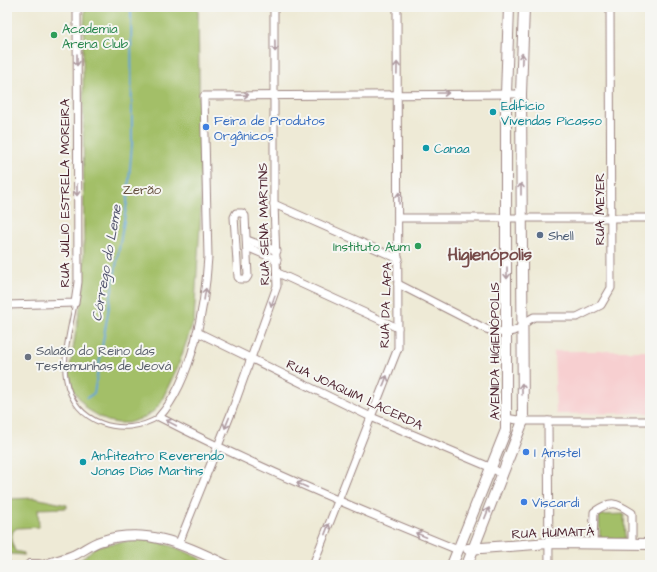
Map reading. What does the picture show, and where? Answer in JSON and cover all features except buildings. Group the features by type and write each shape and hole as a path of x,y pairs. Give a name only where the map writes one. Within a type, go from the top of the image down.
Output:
{"main road":[{"name":"AVENIDA HIGIENÓPOLIS","path":"452,565 506,430 506,94 509,7"},
{"name":"AVENIDA HIGIENÓPOLIS","path":"467,565 523,421 521,327 521,94 524,7"},
{"name":"RUA HUMAITÁ","path":"458,550 550,543 650,544"},
{"path":"30,565 39,565"}],"street":[{"name":"RUA JÚLIO ESTRELA MOREIRA","path":"75,303 78,282 77,7"},
{"name":"RUA SENA MARTINS","path":"179,543 252,358 275,295 278,273 274,204 274,7"},
{"name":"RUA DA LAPA","path":"313,565 398,348 399,218 396,93 398,7"},
{"name":"RUA MEYER","path":"507,334 521,327 528,320 534,317 577,318 601,305 611,288 610,7"},
{"path":"458,550 338,501 217,447 159,417 166,409 178,386 197,332 207,283 208,257 204,96 396,93 521,94"},
{"path":"274,204 399,259"},
{"path":"236,213 245,214 247,244 248,276 246,279 240,279 238,277 234,217 236,213"},
{"path":"399,218 650,218"},
{"path":"247,244 277,251"},
{"path":"247,244 277,260"},
{"path":"278,273 398,328"},
{"path":"398,284 486,329 507,334"},
{"path":"7,305 75,303"},
{"name":"RUA JOAQUIM LACERDA","path":"197,332 371,417 492,468 503,475"},
{"path":"506,418 523,421 650,421"},
{"path":"548,421 549,565"},
{"path":"593,544 594,512 606,504 619,504 632,513 632,544"},
{"path":"45,565 73,556 100,541 126,536 149,536 179,543 227,565"},
{"path":"67,565 73,556"}],"lane":[{"name":"RUA JÚLIO ESTRELA MOREIRA","path":"75,303 66,357 65,374 68,388 77,404 92,418 107,425 117,427 126,428 143,425 159,417"}],"shaded area":[{"path":"554,351 650,351 650,413 556,414"}],"green space":[{"name":"Zerão","path":"85,7 198,7 201,209 194,320 178,366 160,404 154,411 143,418 128,423 107,421 87,409 74,391 69,373 84,283 83,50"},
{"path":"35,498 67,505 67,508 38,509 39,527 17,528 13,531 11,540 15,551 24,553 24,555 11,554 7,551 7,499"},
{"path":"624,514 625,539 600,539 599,515"},
{"path":"142,539 178,548 210,565 74,565 97,546"}],"waterway":[{"name":"Córrego do Leme","path":"87,398 94,393 127,203 132,144 131,7"}],"place":[{"name":"Academia Arena Club","path":"54,35"},
{"name":"Edifício Vivendas Picasso","path":"493,112"},
{"name":"Feira de Produtos Orgânicos","path":"206,127"},
{"name":"Canaa","path":"426,148"},
{"name":"Shell","path":"540,235"},
{"name":"Instituto Aum","path":"418,246"},
{"name":"Salaão do Reino das Testemunhas de Jeová","path":"28,357"},
{"name":"I Amstel","path":"526,452"},
{"name":"Anfiteatro Reverendo Jonas Dias Martins","path":"83,462"},
{"name":"Viscardi","path":"524,502"}],"district":[{"name":"Higienópolis","path":"490,254"}]}
